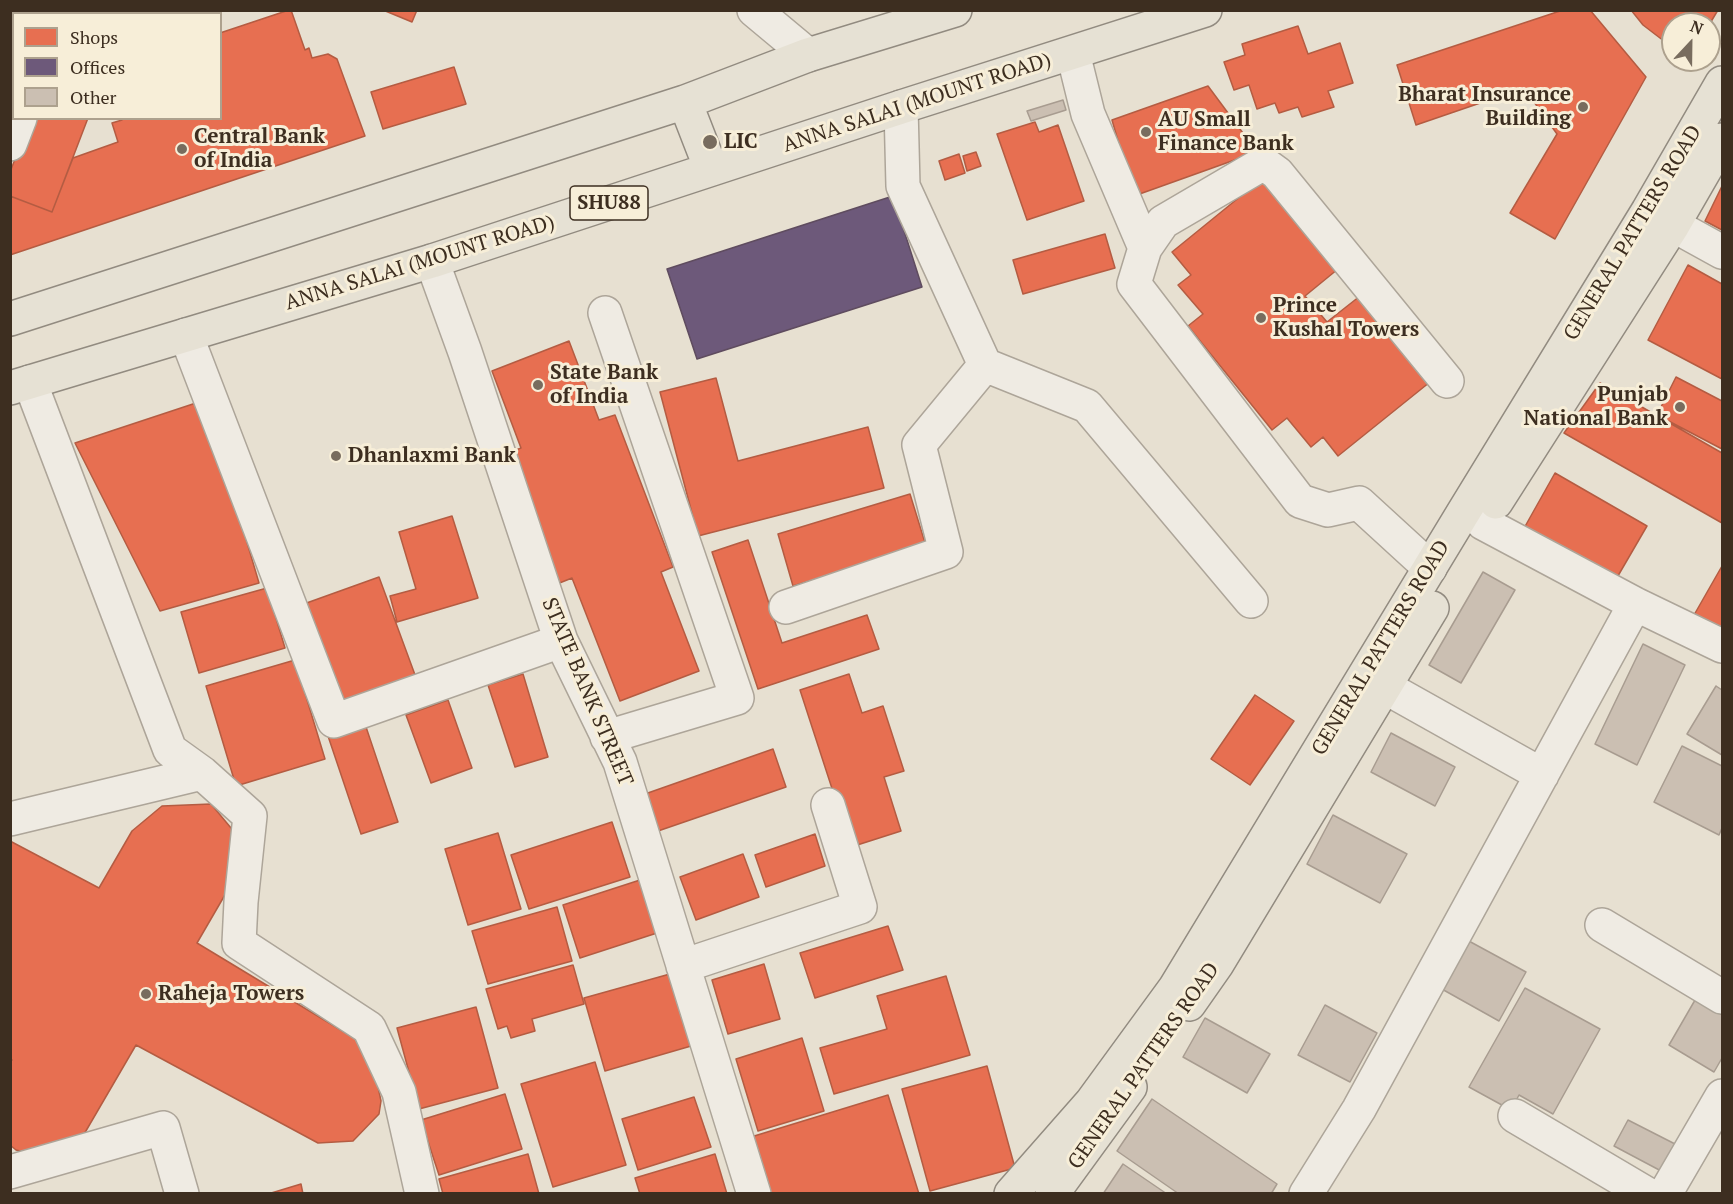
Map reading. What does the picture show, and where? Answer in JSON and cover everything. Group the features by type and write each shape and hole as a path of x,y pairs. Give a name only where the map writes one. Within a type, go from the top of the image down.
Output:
{"main road":[{"path":"10,319 685,102 808,55 955,10"},
{"name":"ANNA SALAI (MOUNT ROAD)","path":"20,385 432,261 901,106 1205,10"},
{"name":"GENERAL PATTERS ROAD","path":"1052,1194 1100,1110 1648,211 1722,83"},
{"path":"685,102 711,169"},
{"name":"GENERAL PATTERS ROAD","path":"1011,1194 1100,1110 1217,964 1483,523 1673,225 1722,140"}],"street":[{"path":"754,10 808,55"},
{"path":"1073,53 1088,114 1145,248"},
{"path":"901,106 903,186 985,365 1087,406 1251,601"},
{"path":"10,144 19,120"},
{"path":"1430,568 1359,503 1328,510 1300,501 1134,284 1145,248 1162,222 1257,167 1266,165 1277,173 1447,381"},
{"path":"1673,225 1722,252"},
{"name":"STATE BANK STREET","path":"432,261 465,352 561,641 620,762 754,1194"},
{"path":"605,313 738,698 608,737"},
{"path":"186,336 334,722 561,641"},
{"path":"786,607 946,552 919,445 985,365"},
{"path":"20,385 170,750 202,773 250,816 239,943 369,1028 399,1092 422,1194"},
{"path":"1483,523 1635,604 1722,646"},
{"path":"1306,1194 1359,1109 1635,604"},
{"path":"1385,687 1542,775"},
{"path":"10,819 202,773"},
{"path":"683,966 860,907 828,805"},
{"path":"1602,925 1722,997"},
{"path":"1665,1194 1722,1096"},
{"path":"1515,1116 1647,1194"},
{"path":"10,1172 163,1128 182,1194"}],"building: Shops":[{"path":"72,10 129,10 128,12 72,12"},
{"path":"129,10 177,10 176,12 128,12"},
{"path":"291,10 305,50 309,48 312,58 328,54 337,59 365,136 10,255 10,196 52,212 73,158 118,142 112,123 122,120 222,120 222,32"},
{"path":"383,10 417,10 412,22"},
{"name":"Bharat Insurance Building","path":"1563,10 1590,10 1646,77 1555,239 1510,213 1557,134 1524,88 1416,125 1397,65"},
{"path":"1631,10 1718,10 1717,12 1661,12 1661,39 1643,25"},
{"path":"1298,26 1308,54 1340,43 1353,83 1328,91 1334,107 1302,117 1298,107 1279,113 1275,103 1257,109 1249,85 1234,90 1224,62 1245,55 1242,44"},
{"path":"454,67 466,104 383,129 371,92"},
{"path":"1208,86 1257,152 1134,196 1112,120"},
{"path":"30,120 87,120 52,212 10,196 10,172"},
{"path":"1035,122 1039,132 1058,125 1084,201 1027,220 997,134"},
{"path":"976,152 981,166 967,171 963,156"},
{"path":"959,154 965,173 945,180 939,161"},
{"name":"Prince Kushal Towers","path":"1263,178 1338,269 1305,296 1327,322 1360,296 1430,382 1338,456 1323,437 1311,447 1287,418 1272,430 1188,326 1203,314 1178,285 1191,275 1172,252"},
{"path":"1722,186 1722,230 1705,221"},
{"path":"1105,234 1115,268 1023,294 1013,260"},
{"path":"1688,265 1722,284 1722,379 1648,340"},
{"path":"569,341 599,420 615,415 673,567 661,572 699,671 620,701 572,578 552,586 501,456 521,448 492,371"},
{"path":"1676,377 1722,401 1722,449 1657,415"},
{"path":"716,378 738,461 868,427 884,488 698,536 660,392"},
{"path":"1600,383 1722,453 1722,523 1564,433"},
{"path":"205,400 259,583 160,611 75,443"},
{"path":"1555,473 1647,526 1615,581 1523,530"},
{"path":"910,494 926,546 793,586 778,534"},
{"path":"452,516 478,598 397,622 390,596 416,589 399,532"},
{"path":"748,540 782,643 867,615 879,649 758,689 712,552"},
{"path":"1722,566 1722,631 1694,615"},
{"path":"379,577 418,683 340,712 301,605"},
{"path":"267,588 285,648 199,673 181,612"},
{"path":"295,660 325,759 236,786 206,686"},
{"path":"523,674 548,757 515,767 488,685"},
{"path":"849,674 862,713 883,706 904,771 884,777 901,831 851,847 800,690"},
{"path":"1255,695 1294,721 1250,785 1211,759"},
{"path":"448,700 472,768 431,783 406,715"},
{"path":"365,724 398,822 361,834 328,736"},
{"path":"773,749 786,787 658,831 645,794"},
{"name":"Raheja Towers","path":"211,804 241,840 233,881 197,943 364,1044 377,1082 381,1101 379,1114 353,1141 318,1143 136,1045 76,1148 44,1157 16,1150 10,1145 10,1062 12,1060 10,1059 10,841 99,888 132,831 162,806"},
{"path":"612,822 630,877 529,909 511,855"},
{"path":"498,833 521,909 468,925 445,849"},
{"path":"815,834 825,866 766,887 755,855"},
{"path":"743,854 759,897 696,920 680,877"},
{"path":"640,880 657,933 580,958 563,905"},
{"path":"557,907 572,961 488,984 472,931"},
{"path":"888,926 903,970 815,998 800,953"},
{"path":"764,964 780,1019 728,1034 712,980"},
{"path":"573,965 584,1004 532,1019 535,1031 511,1038 507,1026 498,1029 486,989"},
{"path":"677,972 698,1044 605,1071 584,998"},
{"path":"946,976 970,1055 834,1094 820,1048 887,1029 877,996"},
{"path":"476,1007 498,1088 419,1109 397,1028"},
{"path":"802,1038 824,1111 758,1131 736,1059"},
{"path":"595,1062 626,1165 553,1187 521,1084"},
{"path":"987,1066 1015,1168 930,1191 902,1089"},
{"path":"505,1094 522,1149 439,1175 421,1120"},
{"path":"888,1095 919,1194 768,1194 751,1137"},
{"path":"694,1097 711,1147 638,1170 622,1119"},
{"path":"528,1154 539,1194 443,1194 439,1179"},
{"path":"715,1154 727,1194 640,1194 635,1178"},
{"path":"301,1184 303,1194 268,1194"}],"building: Offices":[{"path":"893,196 922,287 697,359 667,269"}],"building: Other":[{"path":"1063,100 1066,110 1031,121 1027,111"},
{"path":"1483,572 1515,590 1461,683 1429,665"},
{"path":"1643,644 1685,665 1637,765 1595,744"},
{"path":"1716,686 1722,690 1722,755 1687,734"},
{"path":"1391,733 1455,767 1435,806 1371,772"},
{"path":"1682,746 1722,766 1722,828 1719,835 1654,802"},
{"path":"1333,815 1407,854 1380,903 1307,864"},
{"path":"1467,940 1526,972 1499,1021 1440,988"},
{"path":"1525,988 1600,1029 1553,1114 1519,1095 1511,1110 1469,1087"},
{"path":"1702,988 1722,1000 1722,1058 1714,1072 1669,1045"},
{"path":"1325,1005 1377,1033 1350,1082 1298,1055"},
{"path":"1205,1018 1270,1054 1247,1093 1183,1057"},
{"path":"1152,1099 1277,1184 1271,1194 1179,1194 1117,1151"},
{"path":"1628,1120 1677,1145 1663,1172 1614,1146"},
{"path":"1123,1164 1167,1194 1103,1194"}],"place":[{"name":"Bharat Insurance Building","path":"1583,107"},
{"name":"AU Small Finance Bank","path":"1146,132"},
{"name":"LIC","path":"710,142"},
{"name":"Central Bank of India","path":"182,149"},
{"name":"Prince Kushal Towers","path":"1261,318"},
{"name":"State Bank of India","path":"538,385"},
{"name":"Punjab National Bank","path":"1680,407"},
{"name":"Dhanlaxmi Bank","path":"336,456"},
{"name":"Raheja Towers","path":"146,994"}]}
